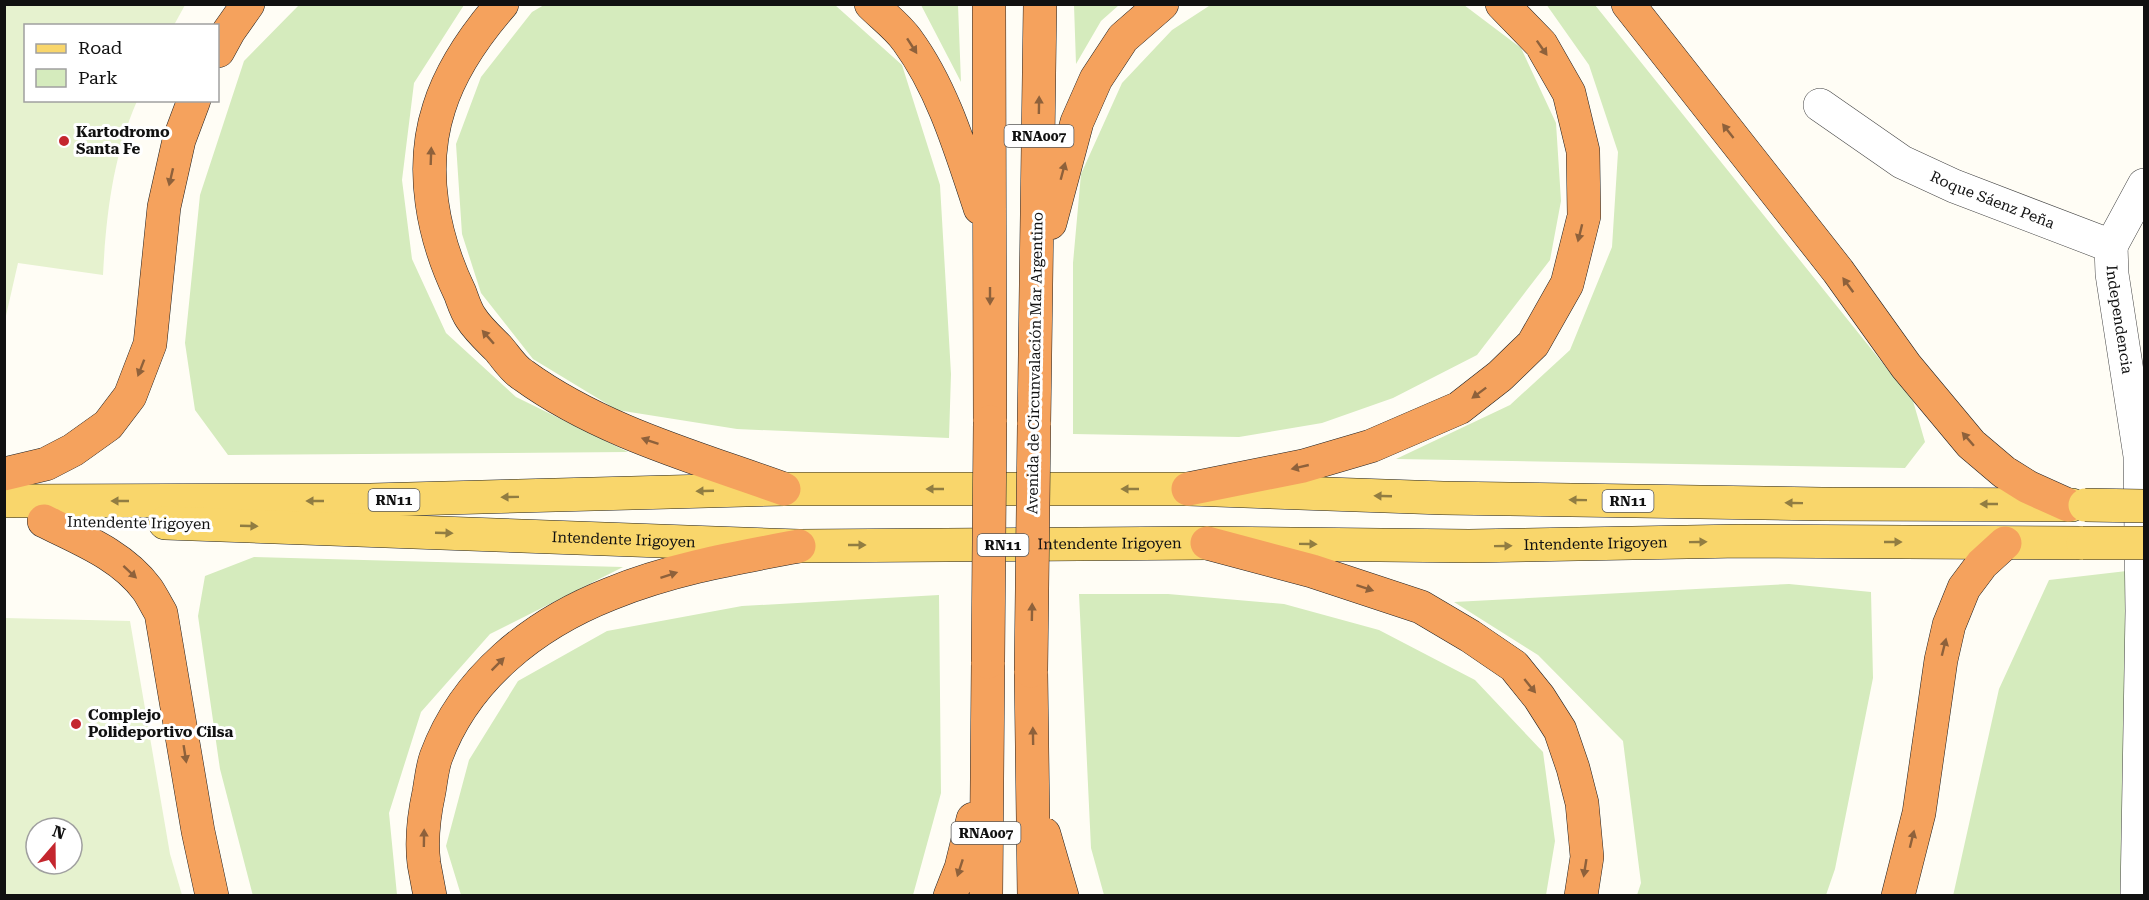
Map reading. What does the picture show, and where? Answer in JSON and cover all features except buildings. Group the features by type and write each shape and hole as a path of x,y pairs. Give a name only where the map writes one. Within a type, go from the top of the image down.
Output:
{"highway":[{"path":"219,49 248,4"},
{"path":"502,4 486,22 452,74 438,110 431,147 430,186 436,230 448,268 471,318 521,374 567,402 633,435 784,489"},
{"path":"871,4 906,38 932,78 962,152 990,238"},
{"name":"RNA007","path":"986,896 990,422 989,4"},
{"name":"Avenida de Circunvalación Mar Argentino","path":"1034,794 1031,670 1040,4"},
{"path":"1037,268 1077,122 1096,79 1123,38 1162,4"},
{"path":"1188,489 1302,466 1371,446 1459,408 1500,376 1533,344 1567,284 1584,216 1583,151 1569,93 1540,44 1502,4"},
{"path":"1628,4 1838,272 1906,366 1971,444 2028,487 2077,505"},
{"path":"4,474 46,464 73,450 108,425 130,396 150,344 164,207 179,140 193,102"},
{"path":"44,521 93,545 125,567 146,588 161,613 198,831 212,896"},
{"path":"1207,543 1312,571 1421,607 1514,666 1539,697 1560,730 1573,768 1582,803 1587,857 1581,896"},
{"path":"1898,896 1918,813 1941,660 1949,625 1964,588 1982,564 2005,543"},
{"path":"430,896 424,862 424,813 436,757 459,710 483,679 512,650 556,620 610,594 701,564 799,546"},
{"path":"950,896 961,868 986,771"},
{"path":"1034,794 1062,896"},
{"name":"RNA007","path":"1034,794 1034,896"}],"main road":[{"name":"Intendente Irigoyen","path":"4,501 371,500 784,489 1188,489 1455,498 2145,506"},
{"name":"Intendente Irigoyen","path":"4,522 190,524 799,546 1207,543 1469,546 1741,541 2145,543"}],"street":[{"name":"Roque Sáenz Peña","path":"1820,105 1902,162 1954,186 2111,246"},
{"path":"2111,246 2145,184"},
{"name":"Independencia","path":"2111,246 2112,274 2140,456 2142,610 2137,896"}],"green space":[{"name":"Kartodromo Santa Fe","path":"5,4 185,5 175,24 24,24 24,102 137,102 116,165 106,231 103,275 18,263 5,320"},
{"path":"1212,4 1464,5 1521,48 1556,123 1561,201 1550,260 1477,355 1393,398 1322,423 1239,437 1073,434 1073,263 1081,174 1122,83 1172,30"},
{"path":"1546,4 1595,5 1913,401 1925,442 1905,468 1396,459 1510,405 1570,350 1612,247 1618,152 1589,65"},
{"path":"299,5 464,5 414,83 402,180 412,259 446,333 516,397 628,452 228,455 195,410 185,343 200,195 244,61"},
{"path":"544,5 835,5 902,65 940,185 951,374 949,438 737,429 617,410 533,359 481,293 462,234 456,144 481,77 532,12"},
{"path":"921,5 958,5 961,82"},
{"path":"1074,5 1119,5 1101,21 1076,64"},
{"path":"254,557 623,567 490,634 421,712 389,813 397,895 253,896 220,769 198,616 205,576"},
{"path":"2144,569 2144,895 1953,896 1999,689 2049,580"},
{"path":"1789,584 1871,592 1873,678 1835,869 1826,895 1637,895 1641,883 1623,741 1538,655 1454,602"},
{"path":"1079,594 1168,594 1284,604 1379,630 1475,680 1543,752 1555,841 1546,895 1104,895 1091,848"},
{"path":"939,595 941,793 913,895 461,895 446,846 469,760 518,681 607,631 742,606"},
{"name":"Complejo Polideportivo Cilsa","path":"5,618 130,621 170,854 182,895 5,895"}],"place":[{"name":"Kartodromo Santa Fe","path":"64,141"},
{"name":"Complejo Polideportivo Cilsa","path":"76,724"}]}
